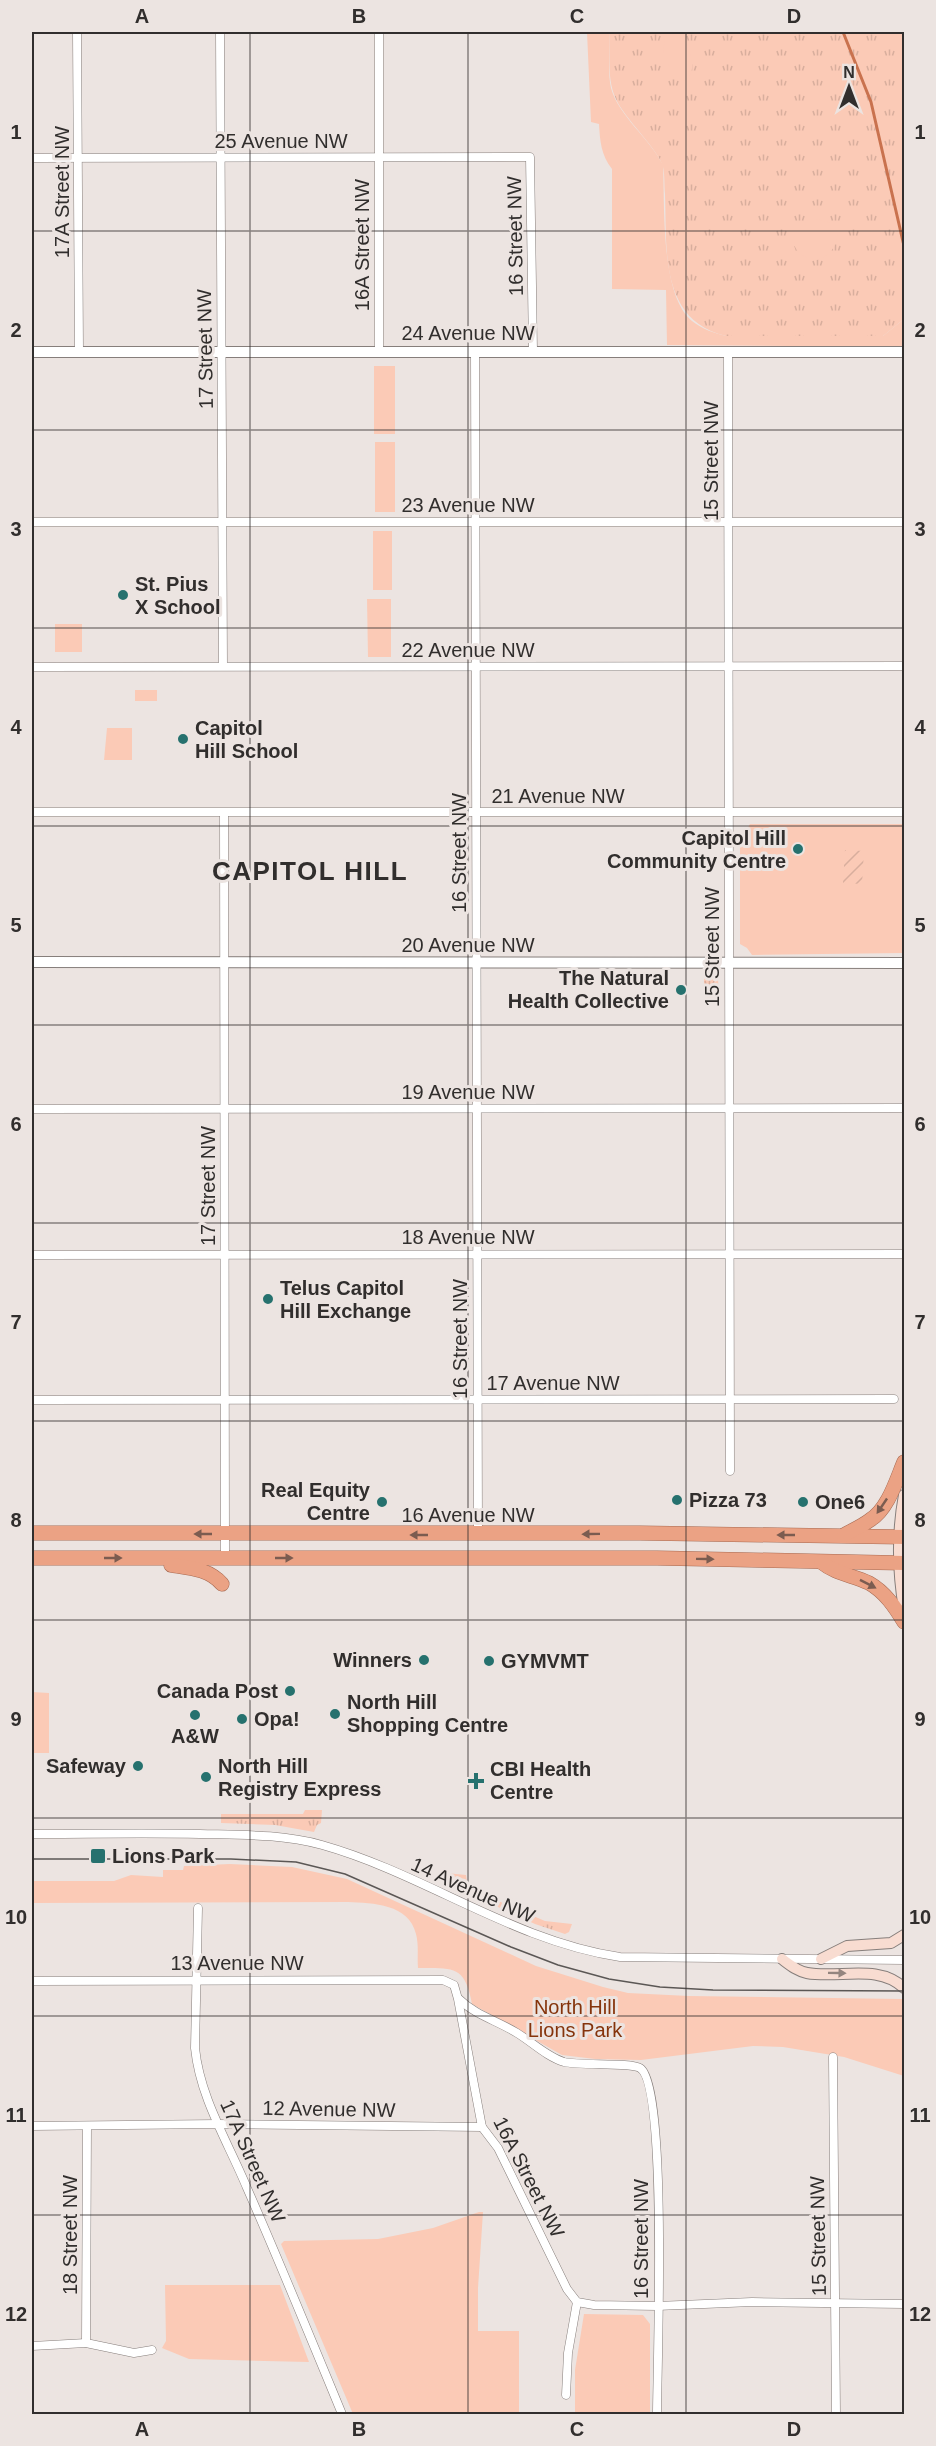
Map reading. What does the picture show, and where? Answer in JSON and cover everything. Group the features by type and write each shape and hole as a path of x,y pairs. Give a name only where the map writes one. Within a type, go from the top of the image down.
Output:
{"highway":[{"path":"844,1535 879,1513 890,1495 904,1462"},
{"name":"16 Avenue NW","path":"32,1533 478,1535 640,1533 903,1537"},
{"path":"32,1558 657,1558 902,1563"},
{"path":"152,1558 167,1564 198,1569 211,1574 222,1584"},
{"path":"821,1562 839,1574 868,1583 878,1589 891,1602 904,1622"}],"main road":[{"path":"904,1495 902,1563 899,1575 904,1610"},
{"path":"821,1959 847,1946 891,1943 904,1935"},
{"path":"782,1959 792,1967 807,1973 868,1974 889,1978 904,1988"}],"street":[{"name":"17A Street NW","path":"77,32 79,352"},
{"name":"17 Street NW","path":"220,32 223,666"},
{"name":"16A Street NW","path":"379,32 379,351"},
{"name":"25 Avenue NW","path":"32,158 530,157"},
{"name":"16 Street NW","path":"530,157 532,351"},
{"name":"16 Street NW","path":"475,351 478,1535"},
{"name":"24 Avenue NW","path":"32,352 904,352"},
{"name":"15 Street NW","path":"728,352 730,1471"},
{"name":"23 Avenue NW","path":"32,522 904,522"},
{"name":"22 Avenue NW","path":"32,667 904,666"},
{"name":"21 Avenue NW","path":"32,812 904,812"},
{"name":"17 Street NW","path":"224,813 225,1558"},
{"name":"20 Avenue NW","path":"32,962 904,963"},
{"name":"19 Avenue NW","path":"32,1109 904,1108"},
{"name":"18 Avenue NW","path":"32,1255 904,1254"},
{"name":"17 Avenue NW","path":"32,1400 894,1399"},
{"name":"14 Avenue NW","path":"32,1834 252,1834 296,1839 352,1855 522,1931 585,1950 635,1958 904,1960"},
{"name":"17A Street NW","path":"198,1908 197,2068 218,2124 268,2236 342,2415"},
{"name":"16A Street NW","path":"443,1980 454,1985 458,1999 482,2127 498,2148 567,2289 577,2302"},
{"name":"13 Avenue NW","path":"32,1981 443,1980"},
{"name":"16 Street NW","path":"458,1999 469,2009 516,2032 562,2061 640,2068 648,2076 657,2149 659,2190 657,2415"},
{"name":"15 Street NW","path":"832,2057 836,2415"},
{"name":"12 Avenue NW","path":"32,2126 218,2124 482,2127"},
{"name":"18 Street NW","path":"86,2343 87,2126"},
{"path":"566,2395 568,2353 577,2302 594,2305 657,2306 835,2302 904,2304"},
{"path":"32,2346 86,2343 134,2352 152,2350"}],"green space":[{"path":"587,32 609,32 610,81 615,98 663,165 669,270 674,291 682,308 692,321 726,336 883,336 904,319 904,347 667,345 666,290 612,289 612,169 603,153 599,124 591,122"},
{"path":"609,32 904,32 904,319 883,336 726,336 704,328 688,315 678,299 671,280 666,237 663,167 655,152 616,99 610,74"},
{"path":"670,34 683,39 691,55 691,72 685,81 674,79 663,51 665,39"},
{"path":"813,218 831,223 838,233 832,250 817,260 800,253 794,242 799,229"},
{"path":"374,366 395,366 395,434 374,434"},
{"path":"375,442 395,442 395,512 375,512"},
{"path":"373,531 392,531 392,590 373,590"},
{"path":"367,599 391,599 391,657 368,657"},
{"path":"55,624 82,624 82,652 55,652"},
{"path":"135,690 157,690 157,701 135,701"},
{"path":"107,728 132,728 132,760 104,760"},
{"path":"750,824 904,824 904,953 752,955 740,944 740,834 746,831"},
{"path":"845,850 864,851 862,884 843,883"},
{"path":"704,974 718,977 719,1003 716,1003 716,1000 707,999 708,984 704,984"},
{"path":"32,1692 49,1693 49,1753 32,1753"},
{"path":"305,1810 322,1810 321,1823 317,1825 314,1832 275,1825 221,1823 221,1814 303,1814"},
{"name":"North Hill Lions Park","path":"230,1864 292,1867 347,1879 536,1966 628,1993 902,1999 904,2004 904,2076 844,2057 783,2047 753,2046 641,2060 595,2059 562,2055 472,2004 466,1982 456,1971 418,1968 417,1938 412,1924 398,1911 379,1905 348,1902 32,1903 32,1881 114,1881 131,1875 163,1877 163,1870 183,1870 184,1866"},
{"path":"446,1873 466,1875 468,1888 545,1921 572,1924 569,1932 565,1934 535,1924 445,1883"},
{"path":"483,2212 478,2288 478,2331 519,2331 519,2414 353,2414 281,2244 284,2241 378,2239 433,2228"},
{"path":"165,2285 280,2285 309,2362 189,2359 162,2348 166,2341"},
{"path":"584,2314 643,2315 650,2324 650,2414 575,2414 575,2370"}],"waterway":[{"path":"843,32 871,102 904,246"}],"tram line":[{"path":"32,1859 231,1859 296,1862 345,1874 511,1947 558,1965 609,1979 660,1987 713,1990 904,1991"}],"place":[{"name":"St. Pius X School","path":"123,595"},
{"name":"Capitol Hill School","path":"183,739"},
{"name":"Capitol Hill Community Centre","path":"798,849"},
{"name":"The Natural Health Collective","path":"681,990"},
{"name":"Telus Capitol Hill Exchange","path":"268,1299"},
{"name":"Pizza 73","path":"677,1500"},
{"name":"Real Equity Centre","path":"382,1502"},
{"name":"One6","path":"803,1502"},
{"name":"Winners","path":"424,1660"},
{"name":"GYMVMT","path":"489,1661"},
{"name":"Canada Post","path":"290,1691"},
{"name":"North Hill Shopping Centre","path":"335,1714"},
{"name":"A&W","path":"195,1715"},
{"name":"Opa!","path":"242,1719"},
{"name":"Safeway","path":"138,1766"},
{"name":"North Hill Registry Express","path":"206,1777"},
{"name":"CBI Health Centre","path":"476,1781"},
{"name":"Lions Park","path":"98,1856"}],"district":[{"name":"CAPITOL HILL","path":"310,871"}]}
